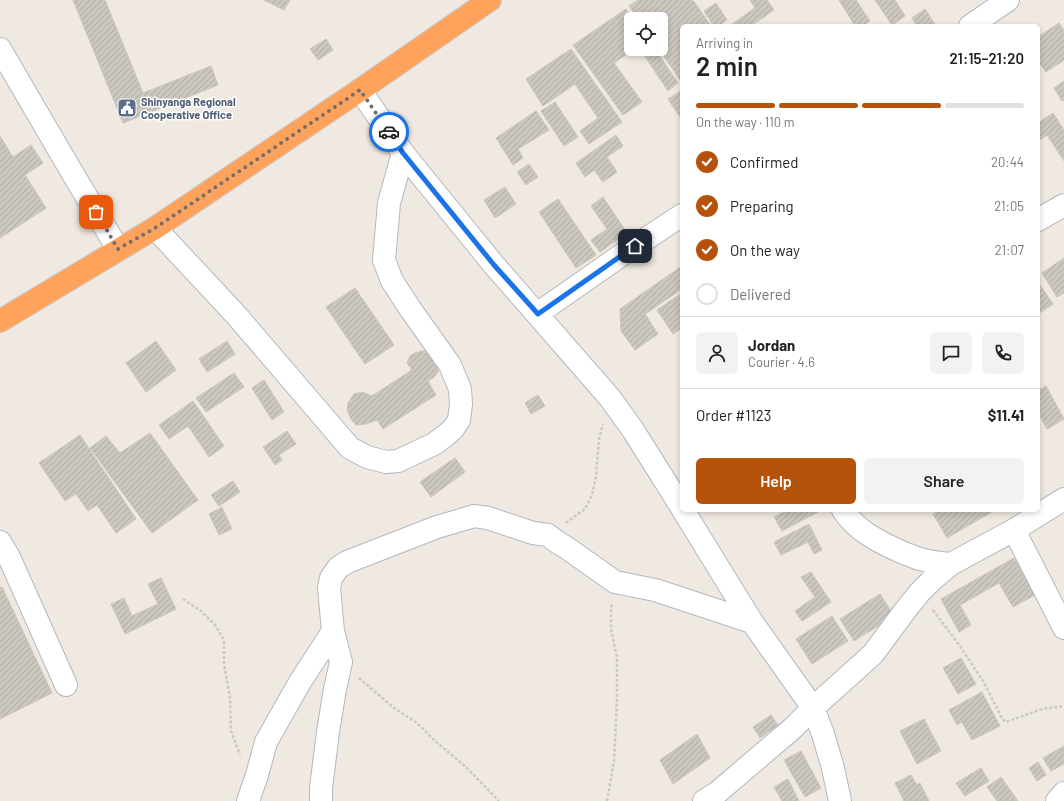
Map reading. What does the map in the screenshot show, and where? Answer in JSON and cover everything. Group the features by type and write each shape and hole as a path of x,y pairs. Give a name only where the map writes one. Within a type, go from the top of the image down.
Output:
{"highway":[{"path":"0,321 155,228 360,90 490,0"}],"street":[{"path":"973,24 1008,0"},
{"path":"0,49 118,249"},
{"path":"360,90 403,153 494,265 610,398 633,430 680,506"},
{"path":"155,228 237,316 350,448 367,457 386,462 398,461 434,444 453,429 459,420 461,404 460,389 450,365 392,281 384,260 389,202 403,153"},
{"path":"1040,219 1064,205"},
{"path":"538,314 623,254 680,216"},
{"path":"704,801 718,792 793,728 873,654 920,592 933,579 951,564 1014,530 1064,498"},
{"path":"684,512 752,622 813,708 831,761 840,801"},
{"path":"844,512 851,521 859,528 873,538 894,549 919,559 951,564"},
{"path":"321,801 321,788 328,732 341,662 333,631 329,588 331,578 338,568 347,562 437,527 474,516 488,518 533,533 548,534 556,542 567,548 615,582 655,590 752,622"},
{"path":"1014,530 1064,628"},
{"path":"0,542 9,558 66,685"},
{"path":"248,801 266,742 300,682 333,631"},
{"path":"1057,801 1064,793"}],"path":[{"path":"548,534 572,520 585,508 592,495 596,476 599,439 610,398"},
{"path":"607,801 614,761 617,700 617,658 611,629 611,610 615,582"},
{"path":"920,592 962,649 983,681 1002,719 1006,722 1042,709 1064,706"},
{"path":"183,599 201,611 215,625 224,640 224,664 230,698 231,730 241,758 257,775"},
{"path":"341,662 394,708 417,723 435,741 467,768 499,801"}],"building":[{"path":"73,0 105,0 143,93 211,66 218,85 123,123"},
{"path":"264,0 290,0 284,10"},
{"path":"638,0 693,0 710,24 680,24 680,80 664,56 668,56 668,12 633,12 629,6"},
{"path":"750,0 767,0 774,10 754,24 732,24 755,8"},
{"path":"839,0 856,0 870,21 865,24 854,24"},
{"path":"875,0 895,0 905,16 891,24"},
{"path":"716,3 727,20 721,24 713,24 704,11"},
{"path":"626,9 628,12 624,12 624,56 614,63 642,102 623,115 573,45"},
{"path":"925,9 935,24 916,24 912,18"},
{"path":"1059,23 1064,31 1064,60 1046,72 1040,64 1040,36"},
{"path":"326,39 333,50 318,60 310,49"},
{"path":"571,49 622,122 589,144 580,131 598,118 575,84 543,106 526,79"},
{"path":"645,56 660,56 678,83 668,91"},
{"path":"1064,81 1064,100 1062,101 1054,88"},
{"path":"680,92 680,117 668,99"},
{"path":"555,102 578,137 564,146 541,111"},
{"path":"536,111 549,130 518,149 523,158 513,165 496,138"},
{"path":"1053,113 1064,130 1064,161 1047,135 1040,140 1040,122"},
{"path":"616,135 623,146 607,157 617,172 603,182 594,170 585,177 576,163"},
{"path":"0,136 13,157 31,145 43,163 25,175 46,208 0,238"},
{"path":"529,164 538,177 526,185 517,172"},
{"path":"505,187 516,204 495,218 484,200"},
{"path":"603,197 627,233 600,252 591,240 607,229 591,206"},
{"path":"558,199 596,255 576,268 539,212"},
{"path":"1064,258 1064,293 1057,297 1042,273"},
{"path":"680,267 680,290 645,314 658,334 635,350 621,331 620,309"},
{"path":"1040,285 1053,304 1040,313"},
{"path":"355,288 394,345 365,364 326,307"},
{"path":"680,294 680,329 673,334 657,310"},
{"path":"156,341 176,370 146,392 126,363"},
{"path":"227,341 235,354 207,372 199,359"},
{"path":"423,351 428,352 438,364 438,372 428,381 436,395 383,429 377,420 366,424 356,425 351,419 347,410 348,403 354,394 362,392 372,396 412,370 407,363 410,356"},
{"path":"234,373 244,387 206,412 196,398"},
{"path":"264,380 284,412 272,420 252,388"},
{"path":"1046,386 1064,419 1047,429 1040,416 1040,389"},
{"path":"538,395 545,406 531,414 525,403"},
{"path":"193,401 224,446 209,457 188,426 169,439 159,425"},
{"path":"287,431 296,444 279,455 282,460 275,465 263,447"},
{"path":"150,433 198,500 152,533 90,448 106,436 120,453"},
{"path":"80,435 136,519 116,533 97,505 88,511 76,494 65,501 39,463"},
{"path":"455,458 465,472 431,497 420,482"},
{"path":"233,481 240,492 219,506 211,495"},
{"path":"222,507 232,529 219,535 209,514"},
{"path":"784,512 818,512 782,531 774,517"},
{"path":"937,512 992,512 947,538 933,514"},
{"path":"809,524 822,550 814,554 808,542 781,555 774,542"},
{"path":"1014,558 1035,595 1013,607 999,583 960,605 971,625 959,632 941,599"},
{"path":"811,572 831,602 802,621 795,611 815,597 801,577"},
{"path":"161,578 176,609 125,634 111,604 124,598 132,616 158,604 148,584"},
{"path":"2,587 52,693 0,719 0,588"},
{"path":"880,594 894,616 854,641 840,619"},
{"path":"832,616 848,641 812,664 796,639"},
{"path":"961,658 976,684 958,694 943,668"},
{"path":"982,692 1000,726 972,740 962,722 957,725 949,710"},
{"path":"771,715 778,725 760,738 753,727"},
{"path":"924,719 941,751 917,764 900,731"},
{"path":"697,734 710,758 673,784 660,760"},
{"path":"1064,746 1064,764 1051,771 1043,758"},
{"path":"801,751 821,788 805,797 784,760"},
{"path":"1038,762 1046,775 1037,781 1029,768"},
{"path":"981,768 989,781 965,796 956,783"},
{"path":"911,775 917,785 920,783 929,801 904,801 895,783"},
{"path":"1001,777 1018,801 997,801 987,787"},
{"path":"788,779 799,801 782,801 774,787"}],"way so far":[{"path":"96,212 118,249 155,228 360,90 389,132"}],"place":[{"name":"Shinyanga Regional Cooperative Office","path":"127,108"}],"route":[{"path":"389,132 403,153 494,265 538,314 635,246"}]}
